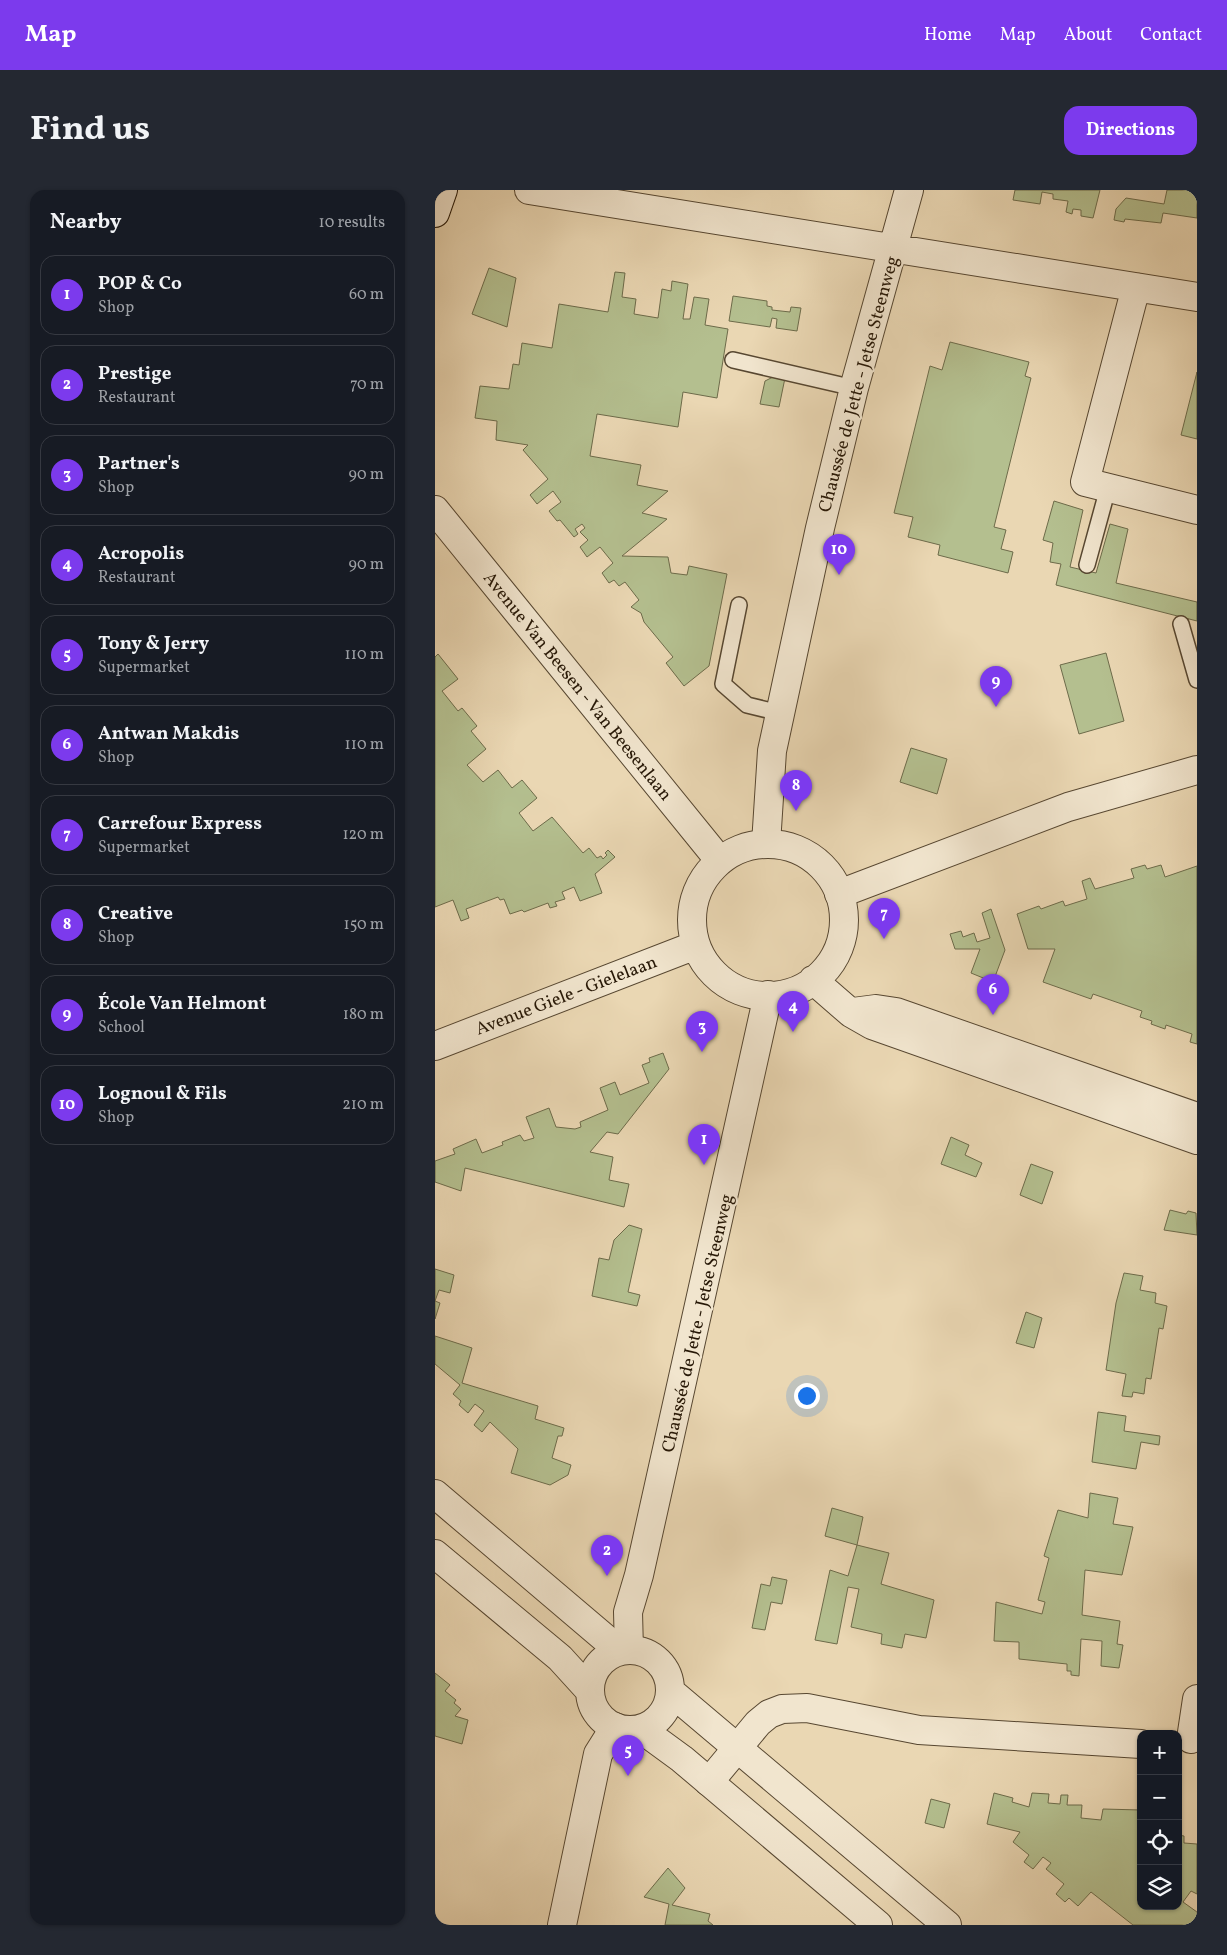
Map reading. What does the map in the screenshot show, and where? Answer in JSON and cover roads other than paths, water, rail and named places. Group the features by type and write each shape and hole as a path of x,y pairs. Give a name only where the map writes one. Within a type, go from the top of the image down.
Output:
{"street":[{"path":"435,212 443,190"},
{"path":"529,190 1197,297"},
{"name":"Chaussée de Jette - Jetse Steenweg","path":"766,844 772,751 820,528 855,388 909,190"},
{"path":"1136,287 1085,482 1197,510"},
{"name":"Avenue Van Beesen - Van Beesenlaan","path":"435,510 720,861"},
{"path":"839,894 924,860 1068,807 1197,770"},
{"path":"766,844 787,847 807,855 821,865 839,894 843,918 841,941 830,963 813,980 792,991 768,995 754,994 727,984 708,967 696,945 692,920 696,895 709,872 720,861 740,849 766,844"},
{"name":"Avenue Giele - Gielelaan","path":"435,1046 696,945"},
{"path":"813,980 851,1012 872,1025 1197,1140"},
{"name":"Chaussée de Jette - Jetse Steenweg","path":"625,1650 628,1612 639,1575 714,1246 768,995"},
{"path":"851,1012 876,1009 896,1012 1197,1117"},
{"path":"435,1494 625,1650"},
{"path":"435,1554 560,1658 590,1691 597,1713 615,1727 628,1731 641,1729 656,1722 666,1708 671,1692 669,1679 663,1667 654,1658 642,1652 625,1650 608,1656 598,1666 592,1678 590,1691"},
{"path":"671,1692 947,1925"},
{"path":"1189,1740 1197,1699"},
{"path":"709,1782 736,1748 769,1714 782,1709 807,1708 919,1730 1137,1744"},
{"path":"562,1925 598,1754 615,1727"},
{"path":"641,1729 665,1745 878,1925"}],"lane":[{"path":"733,360 855,388"},
{"path":"1087,565 1108,488"},
{"path":"739,605 723,684 747,706 781,712"},
{"path":"1181,624 1197,680"}],"place":[{"name":"Lognoul & Fils","path":"839,575"},
{"name":"École Van Helmont","path":"996,707"},
{"name":"Creative","path":"796,811"},
{"name":"Carrefour Express","path":"884,939"},
{"name":"Antwan Makdis","path":"993,1015"},
{"name":"Acropolis","path":"793,1032"},
{"name":"Partner's","path":"702,1052"},
{"name":"POP & Co","path":"704,1165"},
{"name":"Prestige","path":"607,1576"},
{"name":"Tony & Jerry","path":"628,1776"}]}
